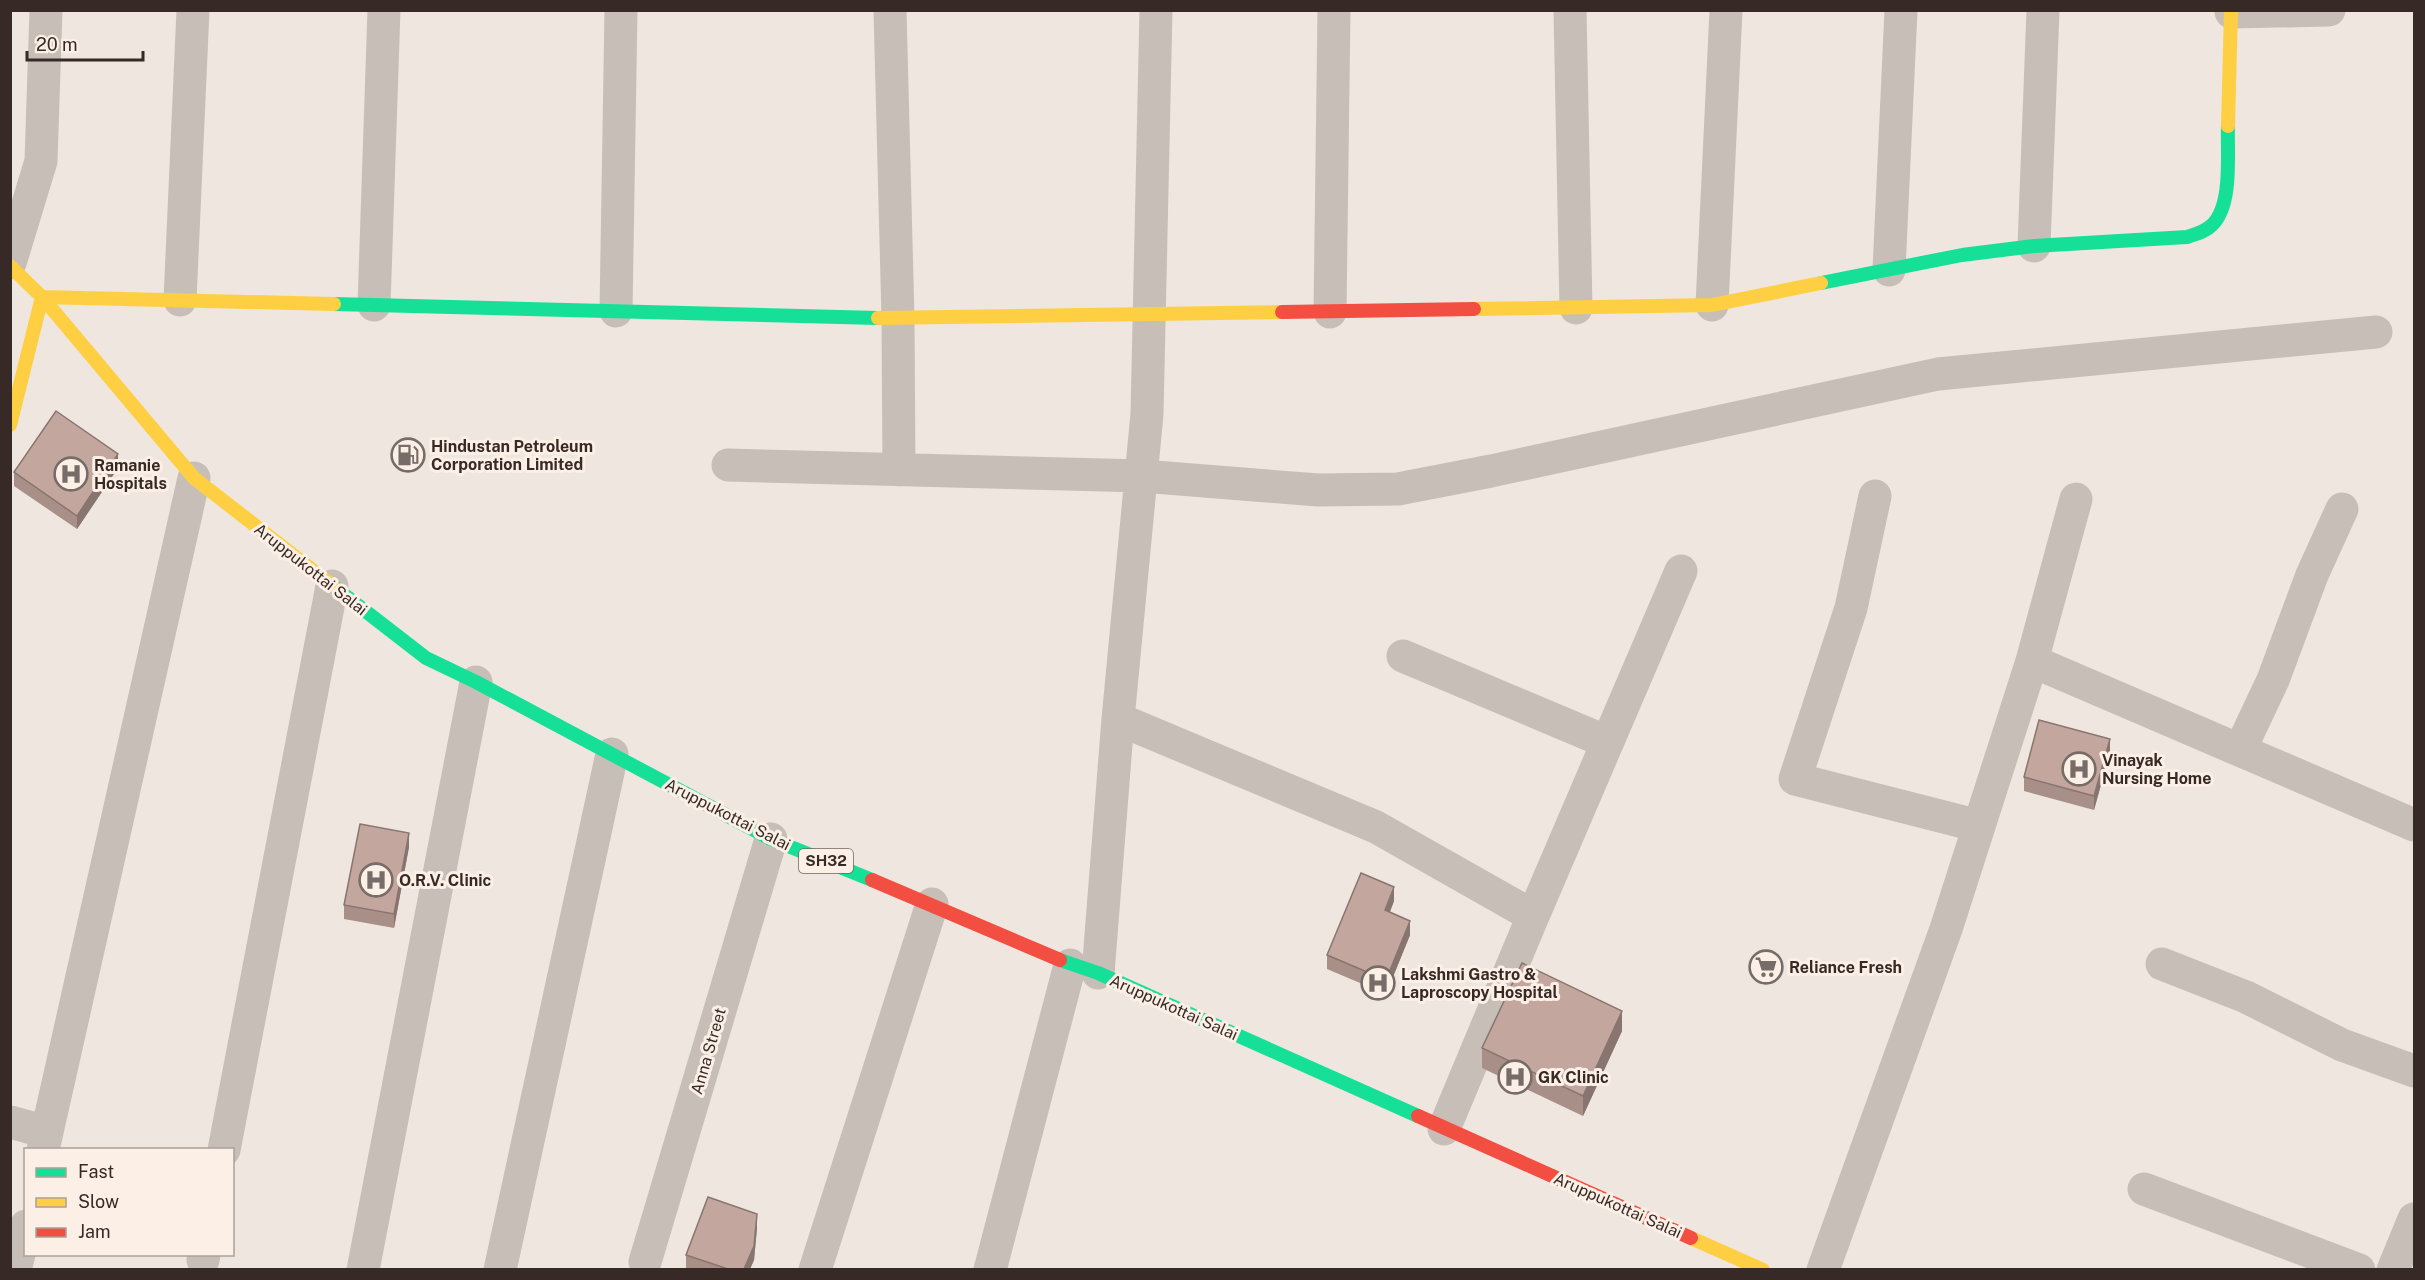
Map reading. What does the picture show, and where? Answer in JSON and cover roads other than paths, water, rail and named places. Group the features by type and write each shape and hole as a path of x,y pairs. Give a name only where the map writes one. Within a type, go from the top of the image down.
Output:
{"street":[{"path":"10,264 41,160 46,10"},
{"path":"180,300 193,10"},
{"path":"374,305 384,10"},
{"path":"615,311 621,10"},
{"path":"890,10 898,318 899,470"},
{"path":"990,1269 1084,969 1118,719 1147,414 1156,10"},
{"path":"1330,312 1334,10"},
{"path":"1570,10 1576,308"},
{"path":"1712,305 1726,10"},
{"path":"1888,270 1901,10"},
{"path":"2034,246 2043,10"},
{"path":"10,425 42,297 898,318 1712,305 1962,255 2034,246 2187,237 2207,231 2220,217 2226,198 2231,11 2329,10"},
{"name":"Aruppukottai Salai","path":"10,264 42,297 194,478 426,658 476,682 771,839 1084,969 1763,1269"},
{"path":"728,465 1142,476 1318,490 1398,489 1938,374 2376,332"},
{"path":"10,1122 45,1141 194,478"},
{"path":"1875,495 1851,608 1795,779 1979,826"},
{"path":"1823,1269 1946,929 2032,661 2076,499"},
{"path":"2240,750 2273,680 2312,575 2342,509"},
{"path":"1444,1129 1681,571"},
{"path":"224,1148 332,585"},
{"path":"1403,656 1607,742"},
{"path":"2032,661 2415,825"},
{"path":"363,1269 476,682"},
{"path":"1118,719 1376,827 1533,916"},
{"path":"500,1269 612,754"},
{"name":"Anna Street","path":"645,1262 771,839"},
{"path":"815,1269 932,904"},
{"path":"2162,964 2246,997 2342,1045 2415,1071"},
{"path":"2144,1189 2359,1269"},
{"path":"2393,1269 2415,1219"},
{"path":"15,1269 24,1234"}],"place":[{"name":"Hindustan Petroleum Corporation Limited","path":"408,455"},
{"name":"Ramanie Hospitals","path":"71,474"},
{"name":"Vinayak Nursing Home","path":"2079,769"},
{"name":"O.R.V. Clinic","path":"376,880"},
{"name":"Reliance Fresh","path":"1766,967"},
{"name":"Lakshmi Gastro & Laproscopy Hospital","path":"1378,983"},
{"name":"GK Clinic","path":"1515,1077"}]}
